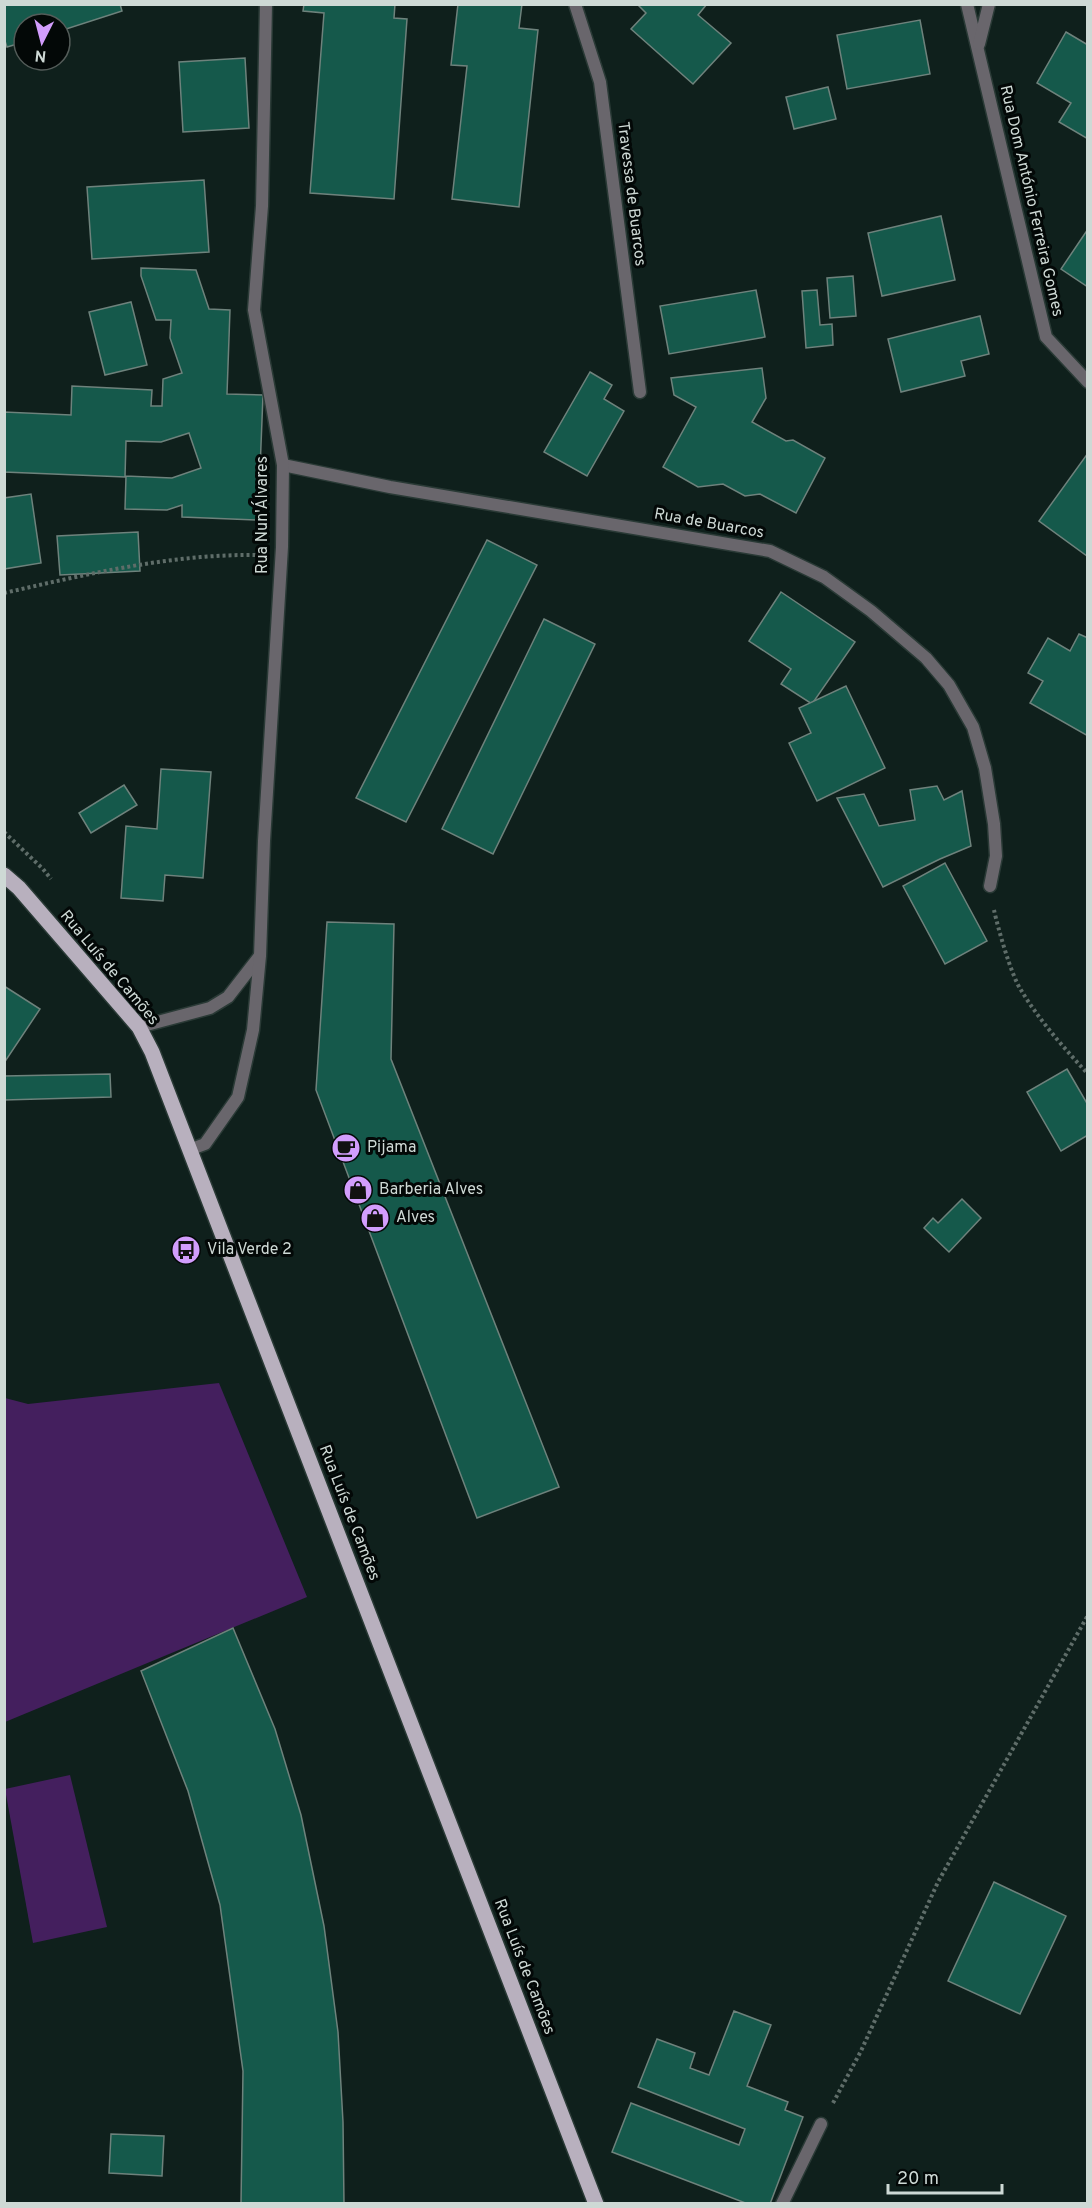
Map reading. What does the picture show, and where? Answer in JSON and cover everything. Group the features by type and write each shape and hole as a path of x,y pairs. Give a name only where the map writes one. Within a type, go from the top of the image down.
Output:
{"main road":[{"name":"Rua Luís de Camões","path":"4,875 19,888 139,1027 152,1052 596,2204"}],"street":[{"name":"Rua Nun'Álvares","path":"189,1150 205,1144 238,1097 253,1030 260,956 284,465 254,310 262,206 266,4"},
{"name":"Travessa de Buarcos","path":"575,4 600,82 640,392"},
{"name":"Rua Dom António Ferreira Gomes","path":"967,4 1046,337 1088,382"},
{"name":"Rua Dom António Ferreira Gomes","path":"978,49 989,4"},
{"name":"Rua de Buarcos","path":"284,465 390,487 770,551 824,577 871,611 926,658 949,685 973,727 984,768 994,824 996,856 990,886"},
{"path":"139,1027 210,1008 228,998 260,956"},
{"path":"782,2204 822,2124"}],"path":[{"path":"4,593 161,561 223,555 281,555"},
{"path":"990,886 997,923 1019,988 1059,1042 1088,1074"},
{"path":"822,2124 861,2051 938,1882 1088,1615"}],"shaded area":[{"path":"219,1383 307,1597 5,1722 5,1398 28,1404"},
{"path":"70,1775 107,1927 33,1943 5,1789"}],"building":[{"path":"4,4 120,4 122,11 72,27 72,12 12,12 12,46 7,47 4,38"},
{"path":"304,4 395,4 394,18 407,19 394,199 310,193 324,13 303,11"},
{"path":"458,4 522,4 519,28 538,30 519,207 452,199 467,66 451,65"},
{"path":"637,4 707,4 698,15 731,43 693,84 631,29 646,13"},
{"path":"920,20 930,74 847,89 837,35"},
{"path":"1066,32 1088,45 1088,139 1059,122 1071,103 1037,83"},
{"path":"245,58 249,128 183,132 179,62"},
{"path":"828,87 836,119 794,129 786,97"},
{"path":"204,180 209,252 92,259 87,187"},
{"path":"941,216 955,280 882,296 868,233"},
{"path":"1088,229 1088,287 1061,269"},
{"path":"141,268 196,270 209,309 230,310 227,394 263,395 258,520 182,517 182,505 167,510 125,509 126,476 172,478 201,468 189,433 161,442 126,441 125,477 4,472 4,412 71,415 72,386 152,390 151,406 162,406 163,379 182,373 170,338 171,320 156,320 141,276"},
{"path":"853,276 856,316 830,318 827,278"},
{"path":"756,290 765,337 669,354 660,306"},
{"path":"817,290 820,325 832,324 833,345 806,348 802,291"},
{"path":"131,302 147,365 105,375 89,312"},
{"path":"980,316 989,354 961,361 965,376 901,392 888,339"},
{"path":"762,368 766,398 752,422 786,441 793,440 825,458 796,513 760,494 745,496 723,484 698,487 663,467 696,407 674,395 671,378"},
{"path":"590,372 612,385 604,399 624,411 587,476 544,452"},
{"path":"1088,453 1088,555 1087,556 1039,521"},
{"path":"31,494 41,563 4,569 4,498"},
{"path":"138,532 140,571 60,575 57,536"},
{"path":"487,540 537,565 406,822 356,798"},
{"path":"781,592 855,642 812,704 781,684 791,669 749,641"},
{"path":"544,619 595,644 493,854 442,829"},
{"path":"1079,634 1088,638 1088,736 1030,703 1043,681 1028,673 1048,638 1070,651"},
{"path":"846,686 885,768 817,801 789,743 811,733 799,708"},
{"path":"161,769 211,772 203,878 165,875 163,901 121,898 126,826 157,829"},
{"path":"124,785 137,805 91,833 79,813"},
{"path":"937,786 944,800 962,791 971,846 883,887 837,798 864,794 879,826 915,820 910,790"},
{"path":"945,863 987,941 945,964 903,886"},
{"path":"327,922 394,924 391,1059 559,1487 477,1518 316,1090"},
{"path":"4,986 40,1009 4,1063"},
{"path":"1067,1069 1088,1105 1088,1135 1061,1151 1027,1092"},
{"path":"110,1074 111,1097 4,1100 4,1076"},
{"path":"962,1199 981,1218 949,1252 924,1228 933,1218 938,1223"},
{"path":"233,1628 275,1729 301,1815 324,1926 338,2032 343,2122 344,2204 241,2204 243,2071 220,1905 188,1791 141,1671"},
{"path":"994,1882 1066,1916 1020,2014 948,1981"},
{"path":"734,2011 771,2025 747,2086 788,2102 785,2110 803,2117 770,2204 748,2204 612,2152 631,2103 739,2145 745,2129 638,2087 657,2039 695,2053 690,2068 709,2075"},
{"path":"111,2134 164,2136 162,2176 109,2173"}],"place":[{"name":"Pijama","path":"346,1148"},
{"name":"Barberia Alves","path":"358,1190"},
{"name":"Alves","path":"375,1218"},
{"name":"Vila Verde 2","path":"186,1250"}]}
